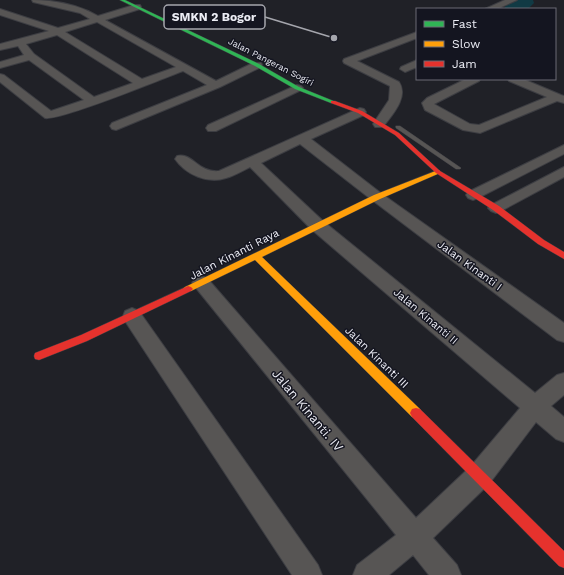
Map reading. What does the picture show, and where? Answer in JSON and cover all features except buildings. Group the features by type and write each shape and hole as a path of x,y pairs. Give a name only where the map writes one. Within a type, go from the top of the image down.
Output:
{"street":[{"path":"36,0 83,11 216,85"},
{"name":"Jalan Pangeran Sogiri","path":"122,0 257,65 297,88 360,112 397,134 438,172 496,208 541,242 564,256"},
{"path":"492,8 513,0"},
{"path":"0,47 20,43 137,7"},
{"path":"0,12 57,31 141,83"},
{"path":"0,21 12,16"},
{"path":"379,124 393,106 397,91 394,84 348,61 416,35"},
{"path":"20,43 30,56 93,101"},
{"path":"0,65 30,56"},
{"path":"405,69 416,64"},
{"path":"116,126 216,85 257,65"},
{"path":"0,77 49,115 93,101 185,67"},
{"path":"473,80 431,100 428,103 429,107 467,126 480,129 561,98"},
{"path":"516,80 561,98"},
{"path":"212,128 297,88"},
{"path":"182,159 192,169 201,174 213,176 222,175 360,112"},
{"name":"Jalan Kinanti I","path":"302,139 377,197 564,334"},
{"path":"473,195 564,149"},
{"name":"Jalan Kinanti II","path":"251,162 317,225 564,431"},
{"path":"496,208 564,171"},
{"name":"Jalan Kinanti Raya","path":"39,356 132,316 377,197 438,172"},
{"name":"Jalan Kinanti III","path":"256,256 480,475 564,561"},
{"name":"Jalan Kinanti. IV","path":"201,283 416,536 447,575"},
{"path":"132,316 308,575"},
{"path":"367,575 416,536 480,475 535,406 564,382"}],"lane":[{"path":"398,126 458,168"},
{"path":"412,148 422,143"}],"waterway":[{"path":"515,8 525,3 524,0"}],"traffic: fast":[{"path":"122,0 257,65 297,88 333,102"}],"traffic: slow":[{"path":"188,289 377,197 438,172"},
{"path":"256,256 416,413"}],"traffic: jam":[{"path":"333,102 360,112 397,134 438,172 496,208 541,242 564,256"},
{"path":"39,356 84,338 188,289"},
{"path":"416,413 564,561"}],"place":[{"name":"SMKN 2 Bogor","path":"334,38"}]}
